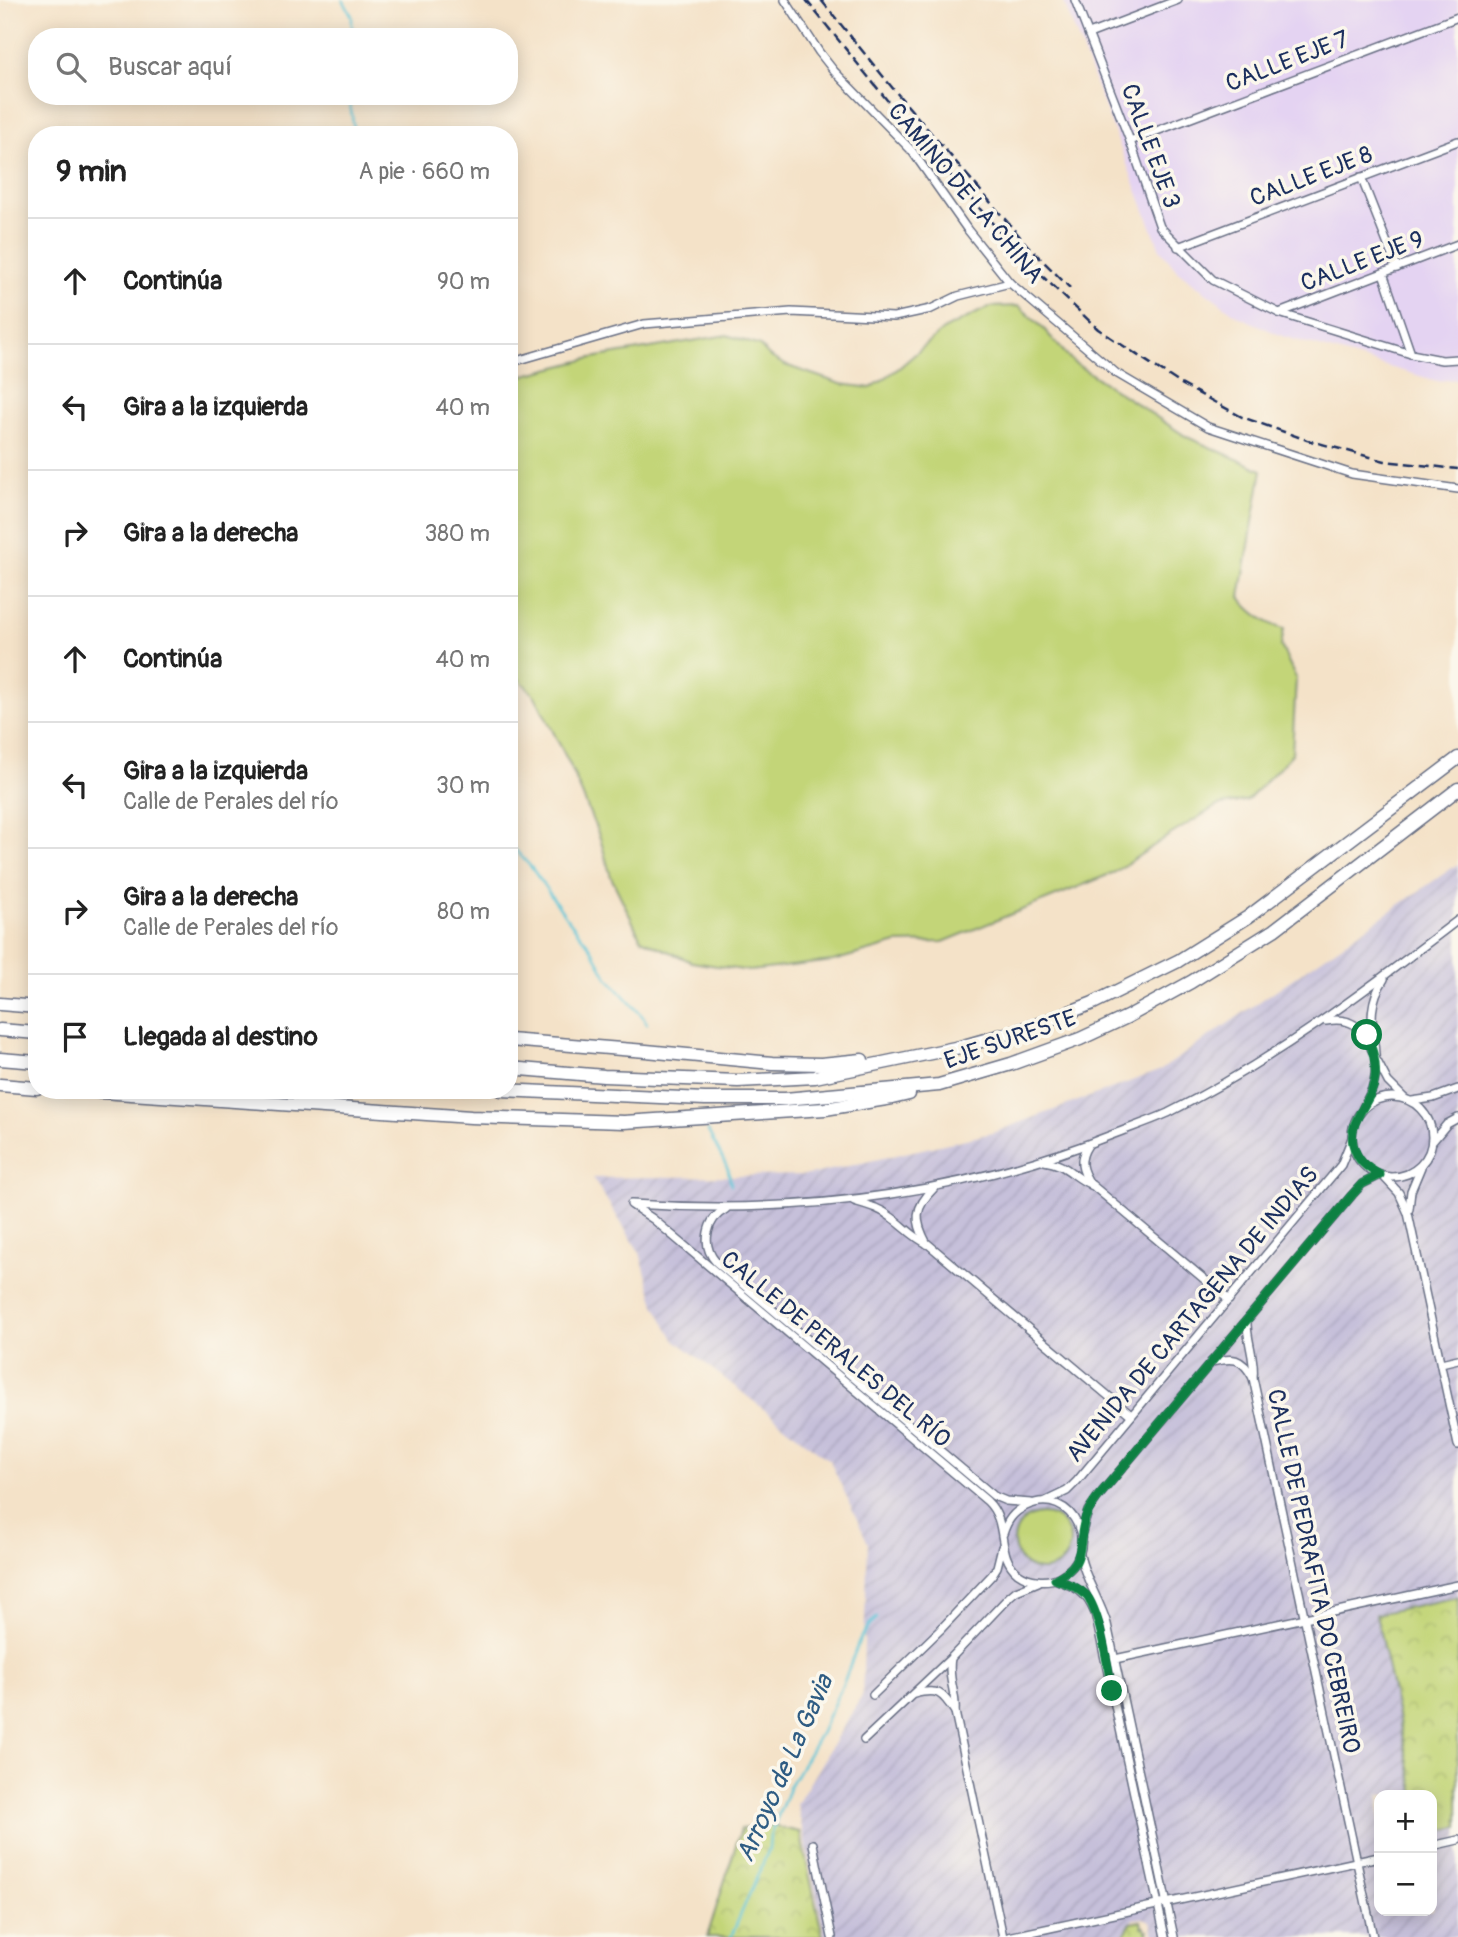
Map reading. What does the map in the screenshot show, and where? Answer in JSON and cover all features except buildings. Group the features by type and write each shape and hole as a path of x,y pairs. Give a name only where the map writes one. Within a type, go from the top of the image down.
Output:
{"highway":[{"name":"EJE SURESTE","path":"518,1069 604,1076 738,1081 815,1077 960,1047 1031,1027 1093,1003 1178,961 1248,917 1458,758"},
{"name":"EJE SURESTE","path":"518,1091 705,1100 785,1099 939,1085 1011,1064 1080,1039 1191,982 1273,930 1458,789"},
{"path":"0,1004 28,1006"},
{"path":"0,1030 28,1032"},
{"path":"518,1041 772,1063 821,1064 925,1055"},
{"path":"0,1059 28,1061"},
{"path":"200,1099 471,1118 624,1122 825,1109 892,1098 939,1085"},
{"path":"0,1086 28,1088"}],"street":[{"name":"CAMINO DE LA CHINA","path":"785,0 827,62 912,151 967,229 1010,283 1116,373 1208,427 1352,474 1458,489"},
{"name":"CALLE EJE 3","path":"1075,0 1160,227 1213,280 1279,313 1411,355 1442,360 1458,359"},
{"path":"1089,34 1178,0"},
{"name":"CALLE EJE 7","path":"1130,141 1458,17"},
{"name":"CALLE EJE 8","path":"1178,247 1458,141"},
{"path":"1361,177 1397,268"},
{"name":"CALLE EJE 9","path":"1279,313 1458,244"},
{"path":"1383,273 1411,355"},
{"path":"518,360 644,324 791,312 894,317 931,309 958,296 1010,283"},
{"path":"730,1208 849,1200 934,1188 1040,1161 1166,1114 1257,1064 1322,1022 1458,920"},
{"path":"1448,927 1458,926"},
{"path":"1388,973 1380,984 1372,1005 1375,1080 1353,1129 1352,1138 1364,1166 1382,1176 1399,1193 1408,1213 1458,1445"},
{"path":"1322,1022 1341,1020 1354,1024 1367,1035 1388,1083 1427,1117 1432,1131 1432,1143"},
{"path":"1361,1112 1373,1102 1384,1098 1433,1098 1458,1089"},
{"path":"1408,1213 1411,1191 1432,1143 1447,1124 1458,1118"},
{"name":"AVENIDA DE CARTAGENA DE INDIAS","path":"1046,1501 1060,1495 1072,1485 1229,1300 1341,1165 1352,1138"},
{"path":"1089,1144 1081,1163 1092,1185 1229,1300"},
{"path":"1040,1161 1061,1165 1092,1185"},
{"path":"1382,1176 1405,1175 1424,1161"},
{"name":"AVENIDA DE CARTAGENA DE INDIAS","path":"1081,1536 1088,1511 1097,1498 1358,1188 1382,1176"},
{"path":"928,1244 918,1225 918,1212 924,1199 934,1188"},
{"path":"849,1200 886,1213 920,1241 928,1244 1131,1415"},
{"name":"CALLE DE PERALES DEL RÍO","path":"730,1208 631,1204 653,1219 981,1495 996,1511 1003,1538"},
{"name":"CALLE DE PERALES DEL RÍO","path":"730,1208 716,1217 707,1236 708,1250 716,1262 994,1496 1006,1501 1031,1503"},
{"name":"CALLE DE PEDRAFITA DO CEBREIRO","path":"1247,1320 1253,1378"},
{"name":"CALLE DE PEDRAFITA DO CEBREIRO","path":"1211,1362 1230,1358 1240,1361 1253,1378 1373,1937"},
{"path":"1441,1363 1458,1359"},
{"path":"873,1695 992,1575 997,1567 1006,1524 1012,1515 1031,1503 1046,1501 1059,1505 1079,1526 1084,1571 1104,1614 1163,1903 1166,1937"},
{"path":"1003,1538 1005,1554 1016,1571 1022,1576 1041,1581"},
{"path":"863,1740 951,1658 1016,1591 1041,1581 1055,1579 1070,1569 1080,1554"},
{"path":"1055,1579 1085,1594 1095,1613 1163,1903 1174,1937"},
{"path":"1115,1659 1458,1585"},
{"path":"951,1658 949,1669 955,1712 1006,1937 1374,1858"},
{"path":"914,1694 927,1691 942,1694 955,1712"},
{"path":"1437,1845 1458,1840"},
{"path":"813,1844 832,1937"}],"shaded area":[{"path":"1063,0 1458,0 1458,379 1437,381 1282,336 1238,316 1179,272 1160,249"},
{"path":"1458,864 1458,1937 1154,1937 1151,1921 1143,1918 1133,1919 1121,1937 825,1937 797,1804 862,1696 868,1543 830,1461 674,1339 655,1305 640,1253 593,1178 809,1175 992,1133 1161,1070"}],"green space":[{"path":"1019,306 1073,362 1187,437 1262,470 1240,597 1259,617 1284,629 1281,646 1296,678 1292,754 1248,800 1217,806 1115,872 943,942 897,943 833,961 749,971 692,962 641,939 611,877 600,838 570,765 535,696 518,678 518,378 592,358 727,335 760,346 769,356 785,365 841,384 871,388 943,330 989,307"},
{"path":"1037,1514 1047,1514 1062,1522 1068,1531 1068,1553 1062,1562 1047,1570 1037,1570 1019,1558 1014,1547 1014,1537 1026,1519"},
{"path":"1458,1597 1458,1827 1437,1831 1437,1790 1414,1790 1376,1614"},
{"path":"768,1825 800,1832 823,1937 707,1937 741,1829"},
{"path":"1141,1921 1142,1927 1148,1930 1149,1937 1123,1937 1131,1923"}],"waterway":[{"name":"Arroyo de La Gavia","path":"343,0 352,16 352,28"},
{"name":"Arroyo de La Gavia","path":"350,105 354,126"},
{"name":"Arroyo de La Gavia","path":"518,853 591,948 607,977 647,1024"},
{"name":"Arroyo de La Gavia","path":"708,1131 728,1169 731,1185"},
{"name":"Arroyo de La Gavia","path":"731,1937 769,1849 770,1836 790,1786 821,1732 859,1641 877,1618"}],"railway":[{"path":"806,0 908,126 1020,255 1098,329 1181,384 1242,417 1307,440 1385,461 1458,469"},
{"path":"821,0 1028,246 1070,288"}],"route":[{"path":"1112,1691 1098,1624 1090,1600 1080,1590 1055,1579 1076,1562 1082,1546 1084,1522 1097,1498 1352,1195 1362,1184 1380,1175 1364,1166 1354,1149 1352,1138 1357,1118 1370,1094 1376,1074 1375,1056 1367,1035"}]}
